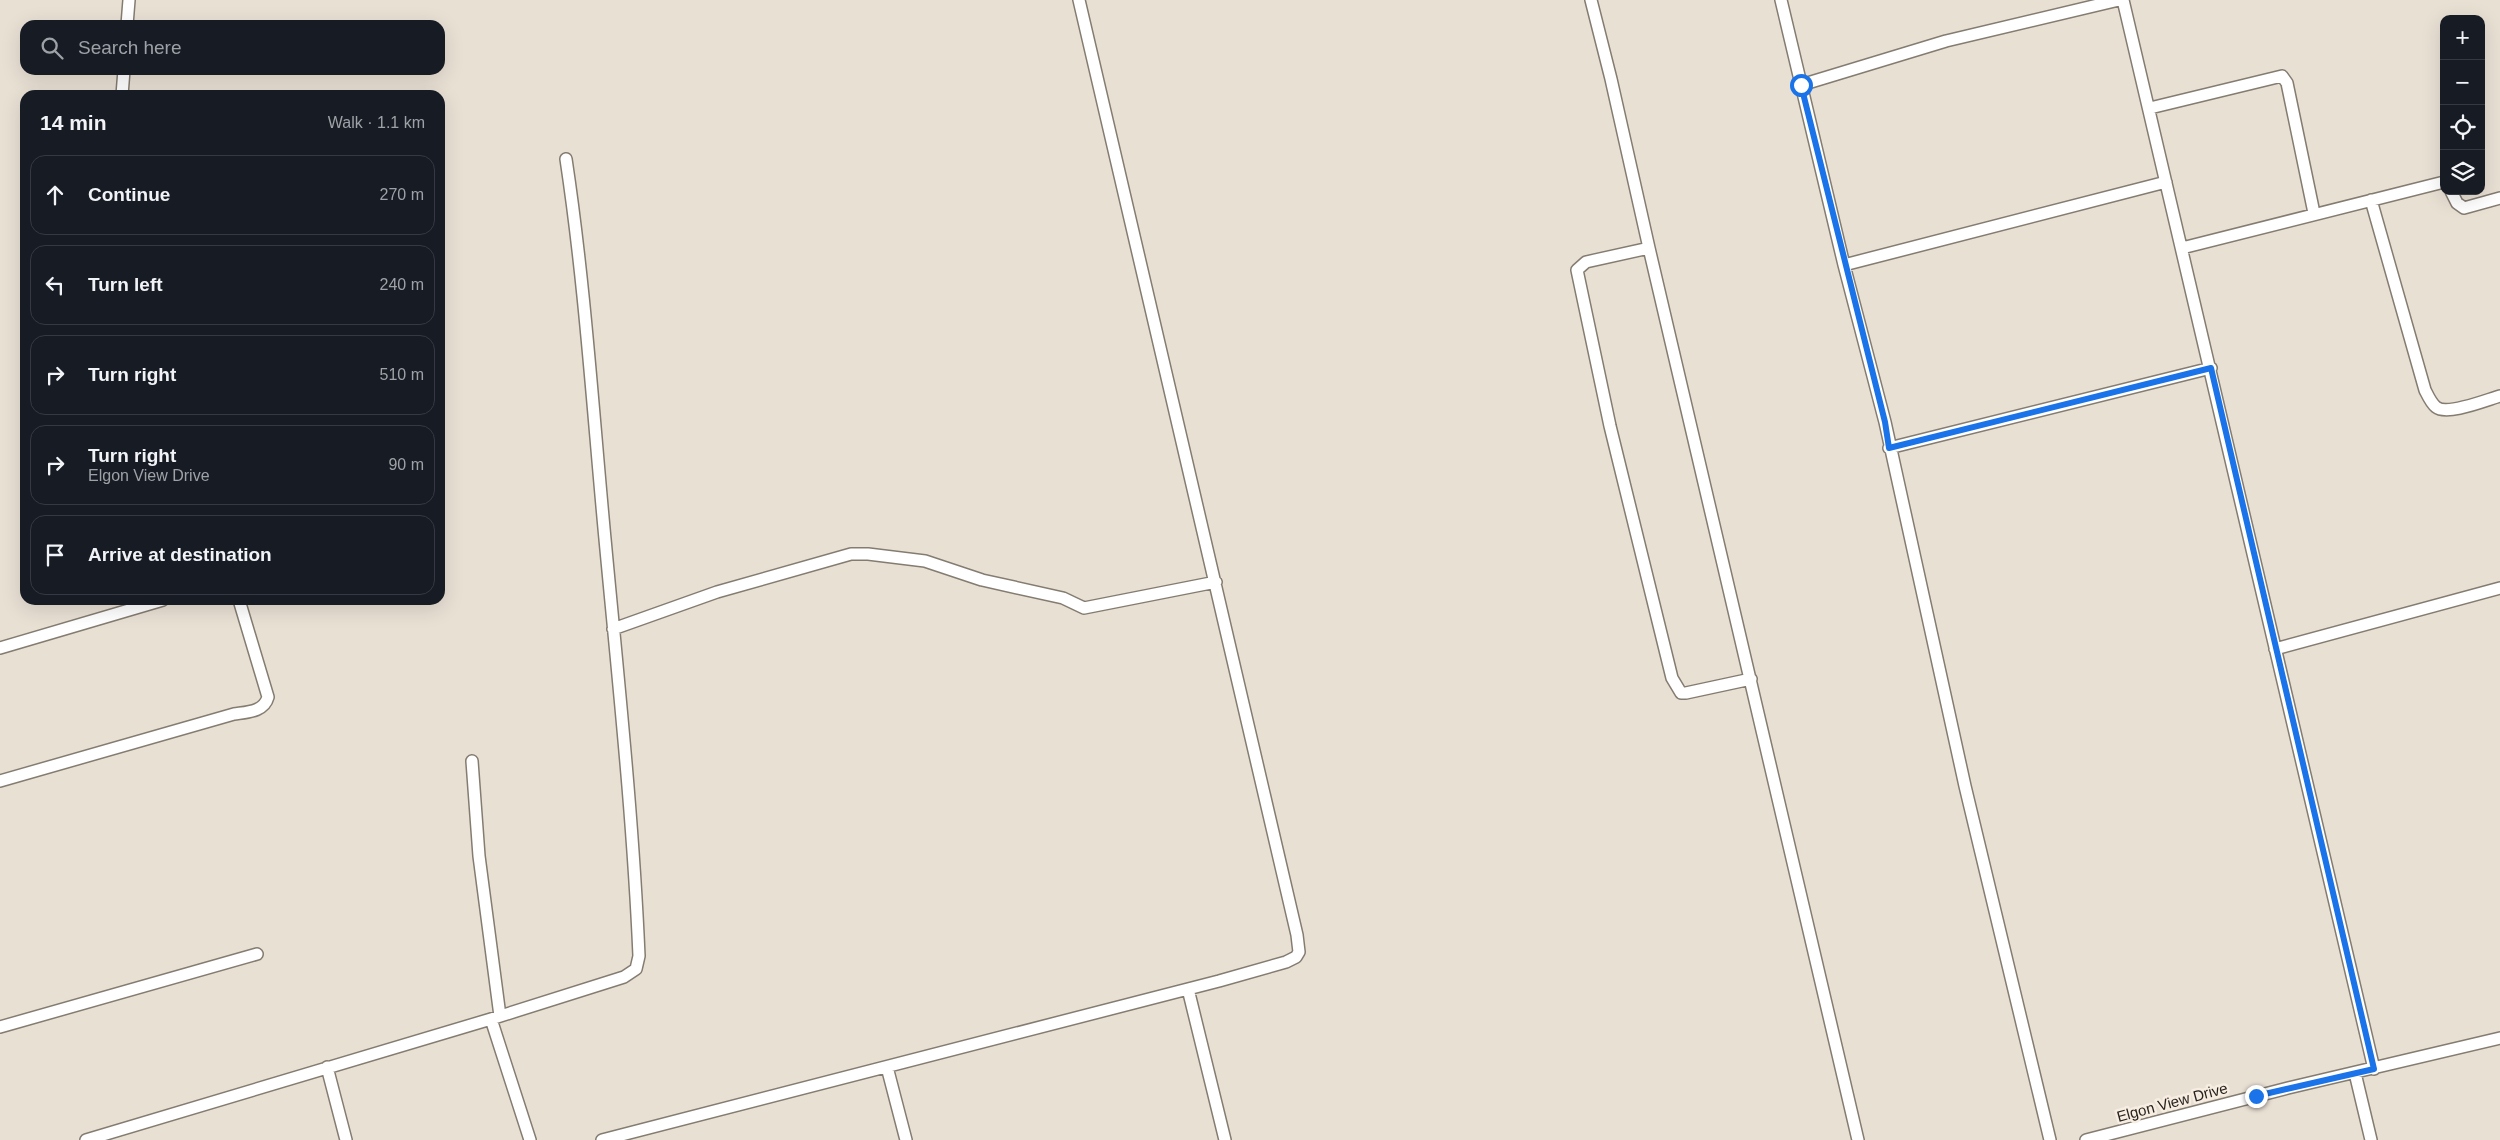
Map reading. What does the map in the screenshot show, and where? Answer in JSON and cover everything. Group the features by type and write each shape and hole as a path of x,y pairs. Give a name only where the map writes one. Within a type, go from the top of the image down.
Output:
{"street":[{"path":"127,20 129,0"},
{"path":"602,1140 1188,989 1286,962 1296,958 1299,952 1298,935 1079,0"},
{"path":"1591,0 1612,79 1649,248 1858,1140"},
{"path":"1781,0 1844,265 1885,422 1889,448 1963,776 2050,1140"},
{"path":"1801,85 1946,41 2119,0"},
{"path":"2123,0 2150,108 2374,1069"},
{"path":"122,90 124,75"},
{"path":"2150,108 2282,76 2287,83 2314,213"},
{"path":"86,1140 128,1134 327,1067 496,1018 624,977 636,969 638,963 634,857 583,290 566,159"},
{"path":"1844,265 2166,182"},
{"path":"2182,248 2314,213 2440,183"},
{"path":"2453,195 2457,202 2464,208 2500,198"},
{"path":"2371,200 2425,390 2431,402 2440,409 2452,410 2500,396"},
{"path":"1649,248 1586,262 1577,270 1610,426 1675,686 1681,693 1686,693 1751,679"},
{"path":"1889,448 2211,368"},
{"path":"613,629 717,592 851,554 868,554 924,562 982,580 1063,598 1084,608 1216,582"},
{"path":"2275,649 2500,588"},
{"path":"0,648 145,605"},
{"path":"0,780 263,706 268,697 240,605"},
{"path":"472,761 496,1018 530,1140"},
{"path":"0,1027 257,954"},
{"path":"1188,989 1225,1140"},
{"name":"Elgon View Drive","path":"2087,1140 2217,1106 2500,1038"},
{"path":"327,1067 346,1140"},
{"path":"887,1067 906,1140"},
{"path":"2355,1074 2371,1140"}],"route":[{"path":"1801,85 1844,265 1885,422 1889,448 2211,368 2374,1069 2256,1096"}]}
